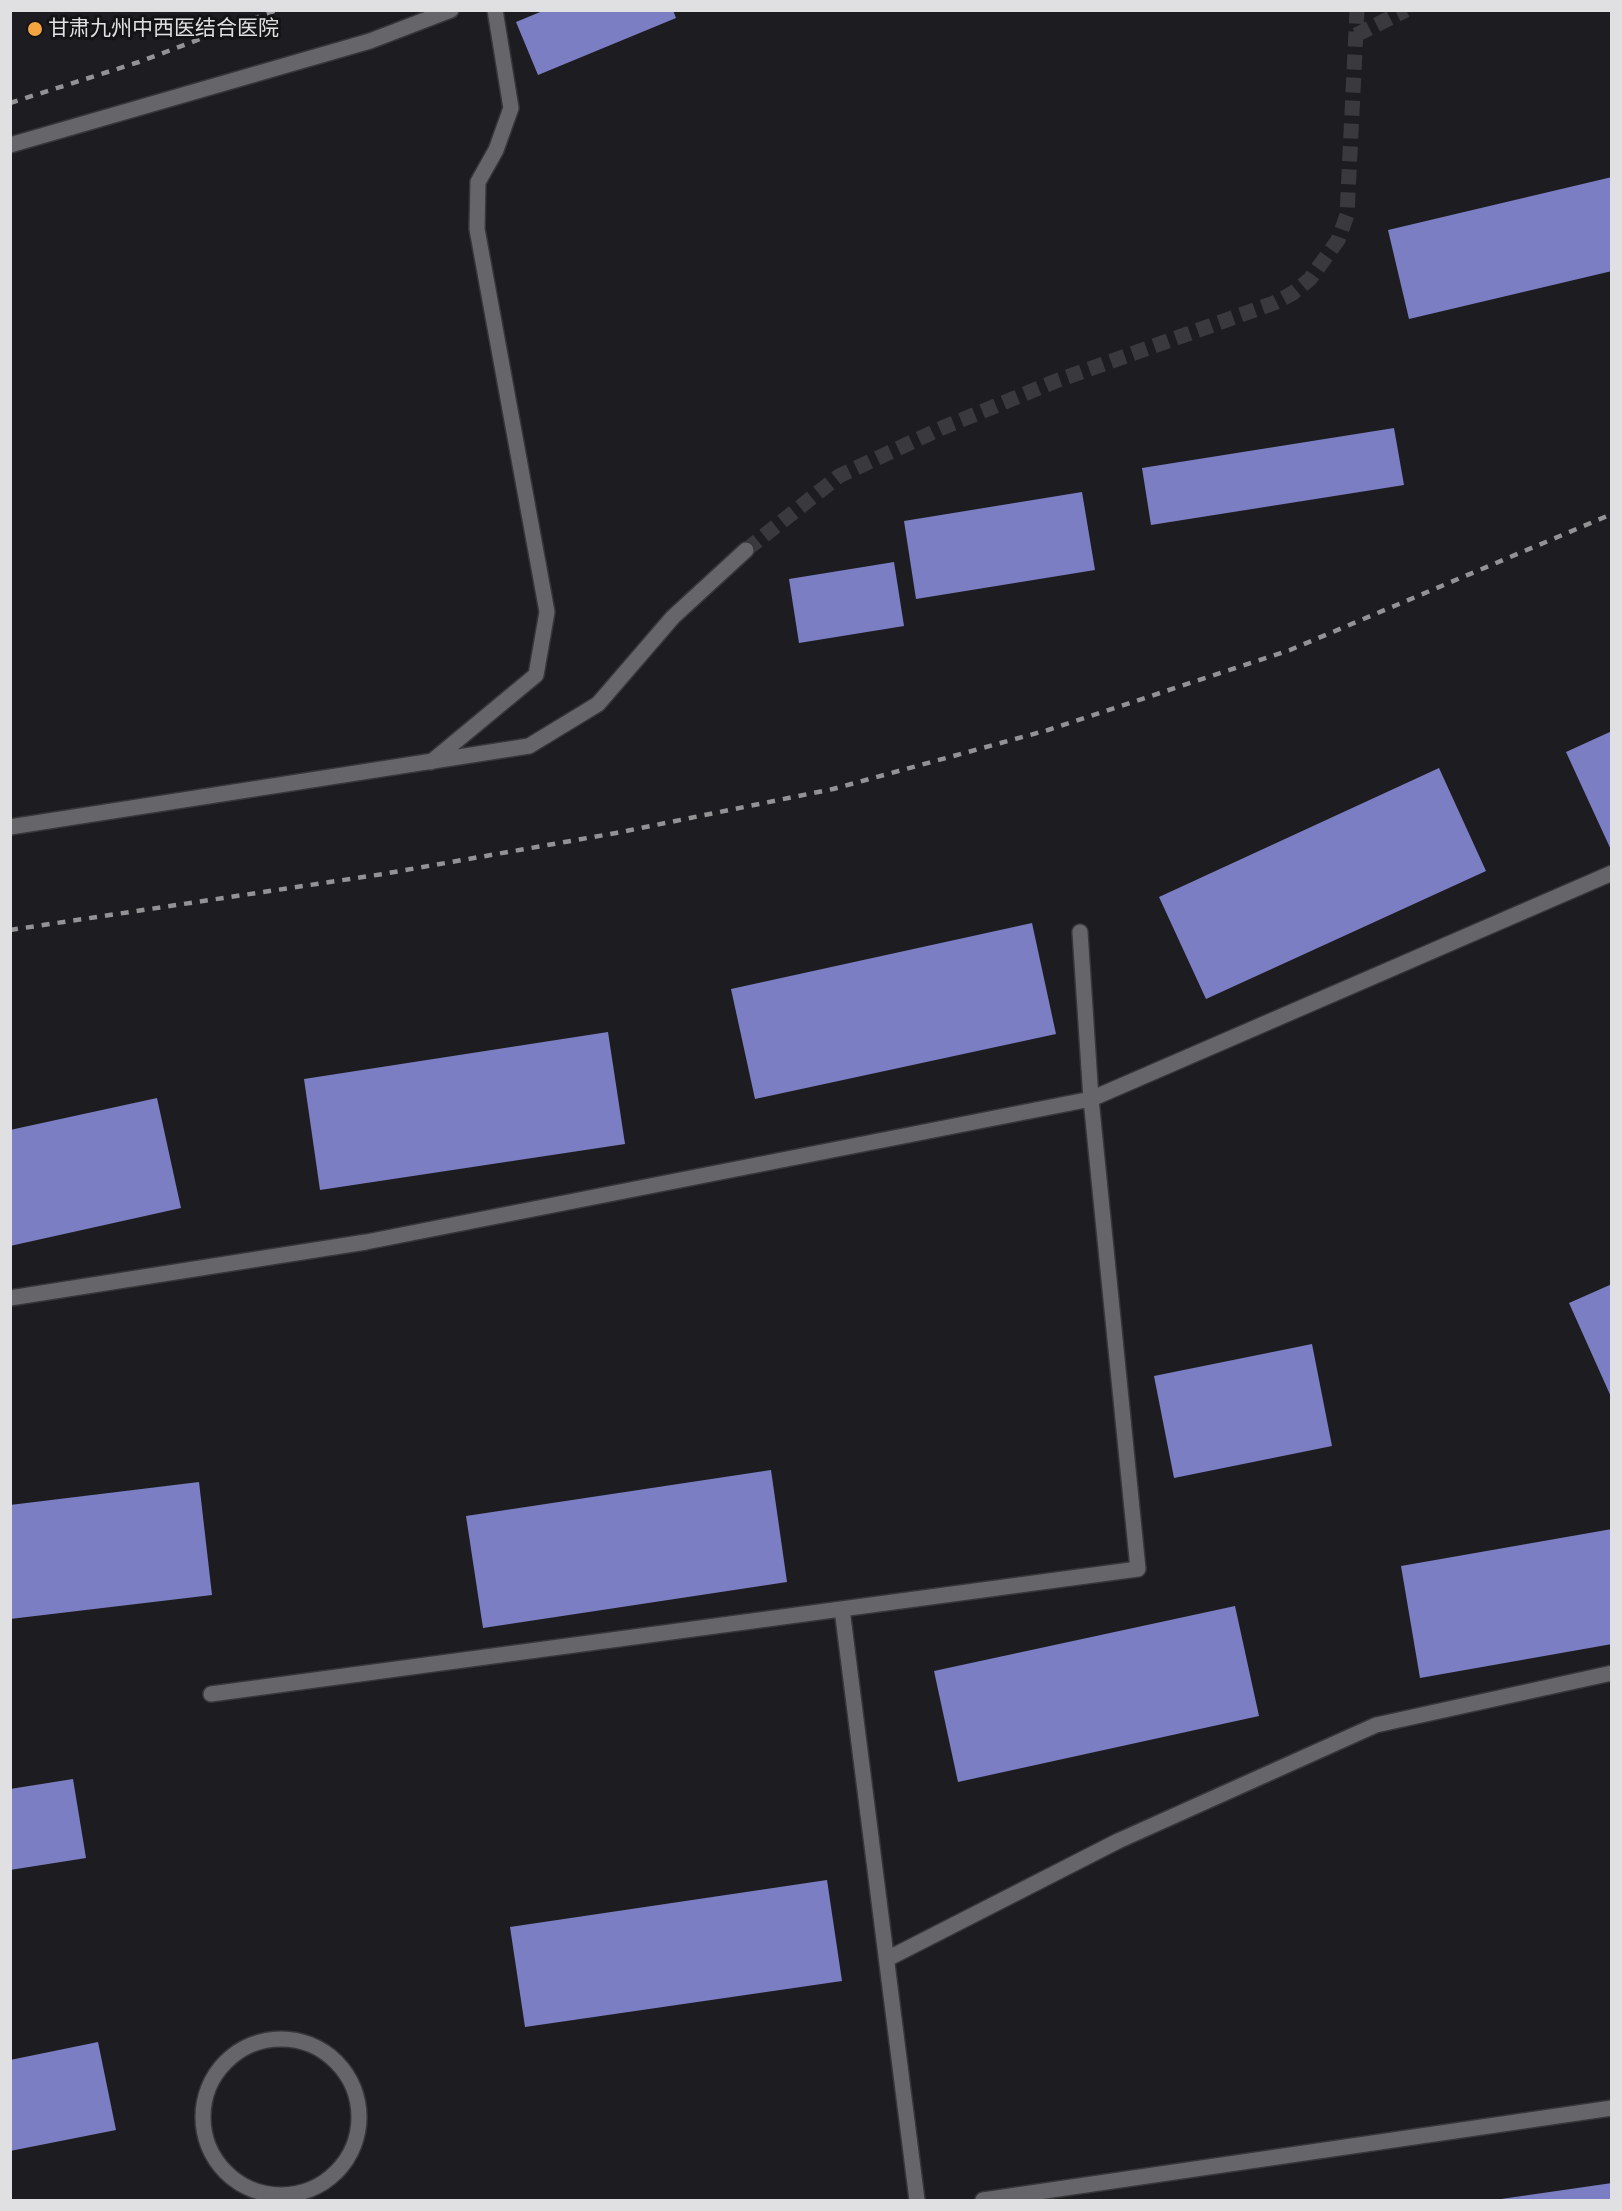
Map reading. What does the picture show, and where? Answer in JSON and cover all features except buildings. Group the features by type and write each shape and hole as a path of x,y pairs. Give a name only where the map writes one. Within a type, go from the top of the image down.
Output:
{"lane":[{"path":"10,145 370,41 451,10"},
{"path":"431,762 536,675 546,612 477,229 478,182 496,150 511,108 495,10"},
{"path":"10,827 529,746 598,704 673,618 746,550"},
{"path":"10,1298 366,1242 1091,1099 1611,873"},
{"path":"211,1694 1138,1569 1091,1099 1080,932"},
{"path":"842,1609 917,2200"},
{"path":"887,1959 1118,1840 1376,1725 1611,1672"},
{"path":"269,2039 295,2040 320,2048 340,2064 354,2086 360,2111 357,2136 347,2159 330,2178 308,2190 283,2198 257,2191 234,2179 216,2160 205,2137 203,2111 209,2085 224,2064 244,2048 269,2039"},
{"path":"983,2200 1611,2108"}],"tunnel":[{"path":"746,550 839,476 942,428 1056,381 1274,303 1293,293 1310,279 1338,240 1347,215 1357,10"},
{"path":"1356,35 1406,10"}],"railway":[{"path":"10,103 139,62 277,10"},
{"path":"10,930 383,874 616,833 833,789 1048,730 1290,650 1612,514"}],"place":[{"name":"甘肃九州中西医结合医院","path":"35,29"}]}
